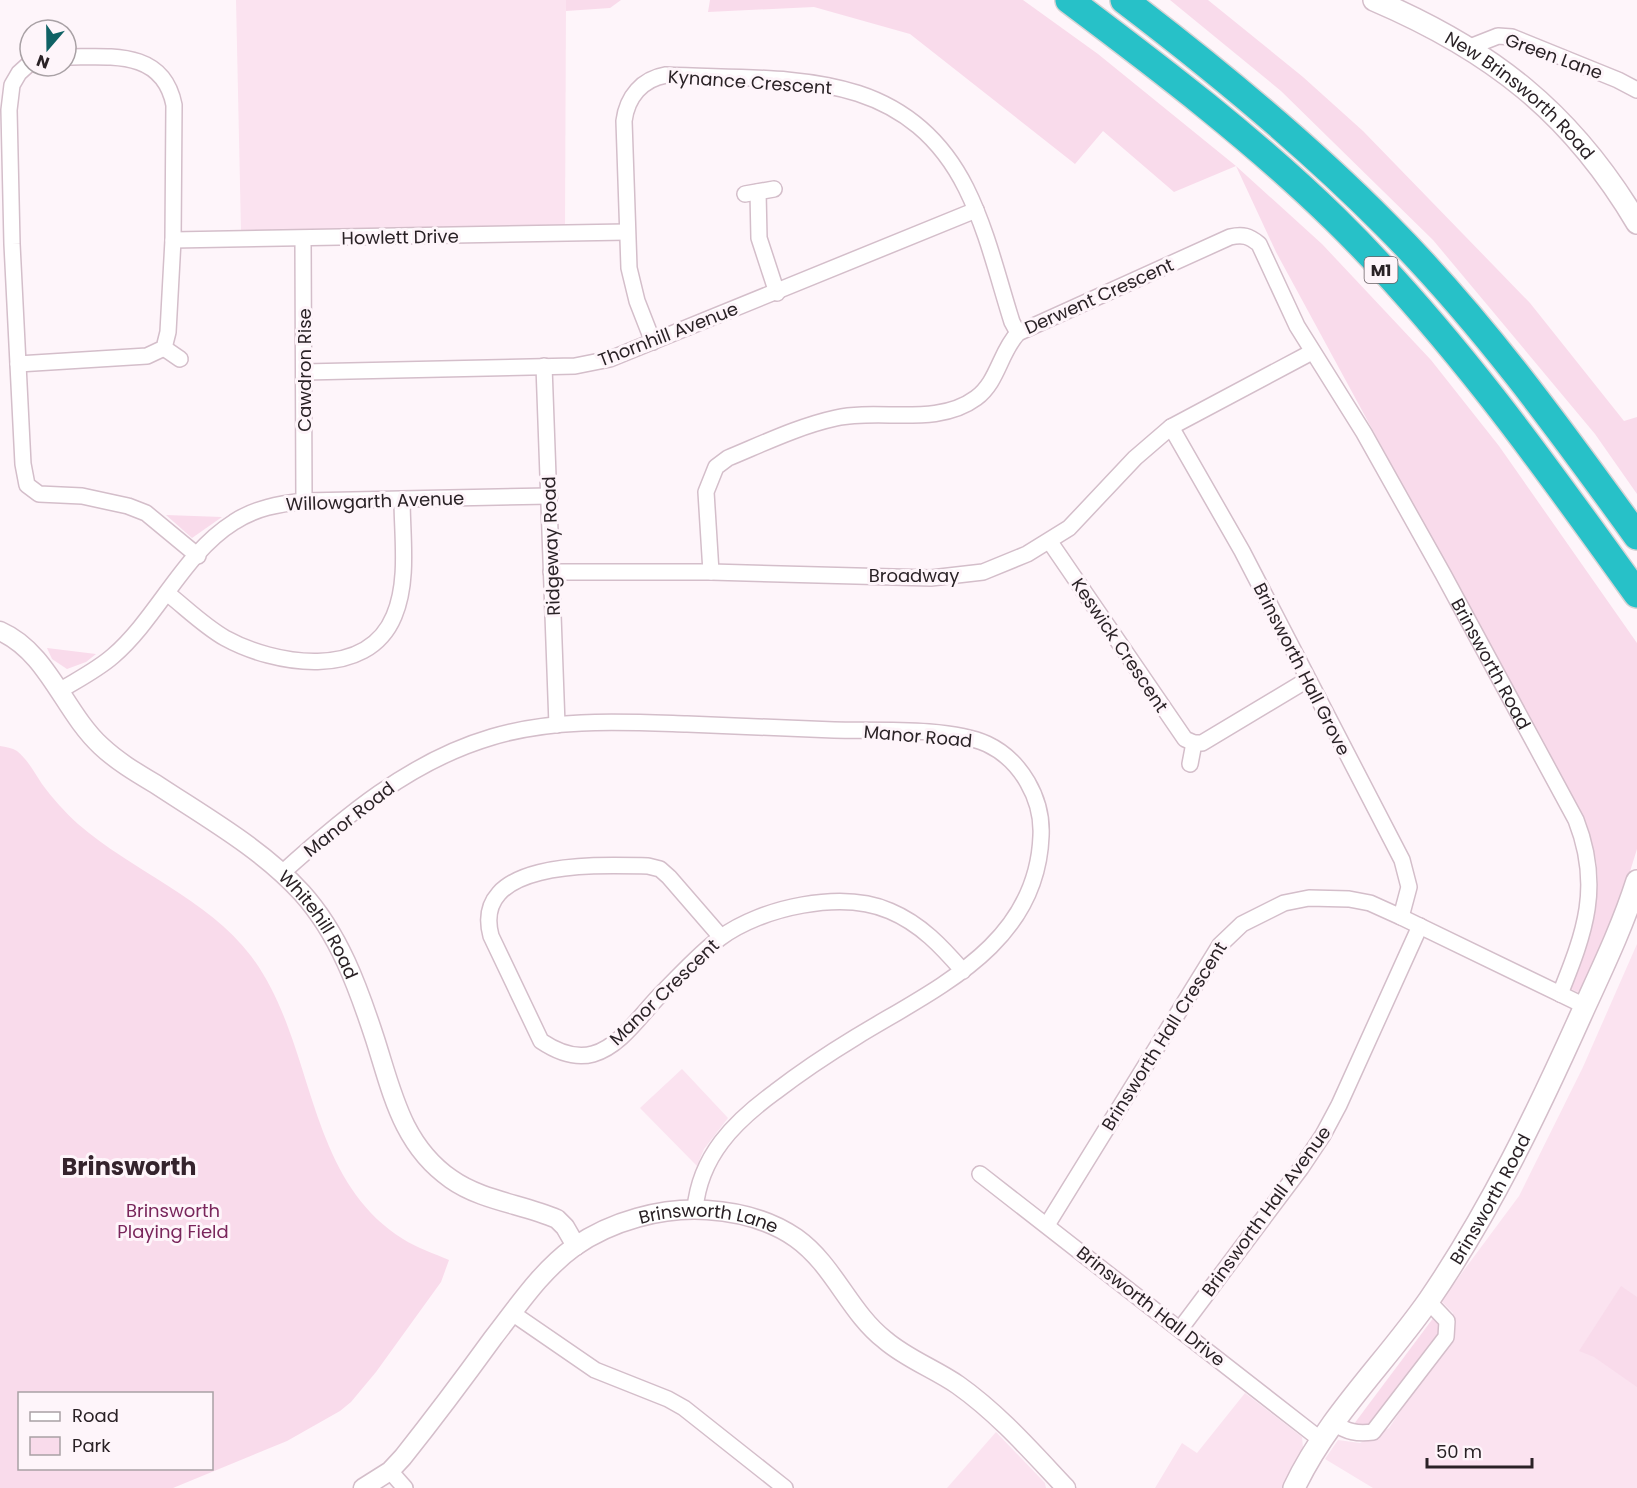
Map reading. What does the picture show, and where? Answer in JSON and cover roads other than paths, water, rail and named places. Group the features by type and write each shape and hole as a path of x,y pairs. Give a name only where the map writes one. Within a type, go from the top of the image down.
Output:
{"highway":[{"name":"M1","path":"1069,0 1241,134 1336,220 1423,314 1503,411 1637,594"},
{"name":"M1","path":"1124,0 1225,78 1309,151 1386,225 1446,290 1552,418 1637,536"}],"main road":[{"name":"New Brinsworth Road","path":"1374,0 1425,22 1470,47 1511,75 1549,108 1605,174 1637,223"},
{"name":"Brinsworth Road","path":"1294,1488 1321,1440 1428,1301 1488,1205 1554,1075 1624,923 1637,881"}],"street":[{"name":"Green Lane","path":"1470,47 1498,36 1512,37 1637,90"},
{"path":"78,57 128,58 154,68 164,79 171,92 174,105 173,240 168,332 164,348"},
{"path":"18,75 12,85 9,110 18,364 23,464 27,485 39,494 82,496 128,506 146,513 198,556"},
{"name":"Kynance Crescent","path":"653,342 632,284 627,232 625,111 635,92 649,80 666,75 831,86 882,101 903,112 924,129 942,149 956,170 976,210 1012,322 1018,333"},
{"path":"774,189 752,193 759,238 777,293"},
{"name":"Thornhill Avenue","path":"304,372 544,366 600,361 777,293 976,210"},
{"name":"Howlett Drive","path":"173,240 627,232"},
{"name":"Derwent Crescent","path":"711,572 706,492 716,467 728,458 835,418 935,413 960,406 975,398 988,386 1011,340 1018,333 1230,237 1241,234 1260,244 1288,308 1312,352"},
{"name":"Cawdron Rise","path":"303,239 304,501"},
{"path":"18,364 147,356 164,348"},
{"path":"164,348 180,359"},
{"name":"Broadway","path":"551,572 711,572 959,577 983,572 1050,542 1084,513 1135,458 1170,427 1312,352"},
{"name":"Brinsworth Road","path":"1312,352 1364,433 1576,820 1586,846 1588,903 1583,935 1560,993"},
{"name":"Ridgeway Road","path":"544,366 557,725"},
{"name":"Brinsworth Hall Grove","path":"1170,427 1242,551 1402,860 1409,887 1401,917"},
{"name":"Willowgarth Avenue","path":"59,691 114,656 219,533 234,522 266,507 304,501 550,496"},
{"path":"167,593 222,636 246,648 317,662 363,652 384,634 394,616 399,597 402,499"},
{"name":"Keswick Crescent","path":"1050,542 1177,730 1185,739 1194,743"},
{"name":"Whitehill Road","path":"0,631 24,646 85,728 109,752 234,836 282,873 320,915 346,960 375,1038 400,1116 418,1148 434,1166 463,1187 556,1219 565,1227 576,1246"},
{"path":"1190,764 1194,743 1202,743 1307,680"},
{"name":"Manor Road","path":"282,873 372,797 446,754 492,737 557,725 633,722 956,736 991,746 1017,767 1036,800 1040,814 1041,849 1031,888 1014,920 982,956 963,971 855,1037 754,1107 729,1132 705,1165 695,1209"},
{"name":"Manor Crescent","path":"721,937 669,877 660,869 648,866 546,870 514,881 495,898 487,923 534,1031 541,1041 553,1049 581,1055 594,1054 609,1046 703,952 721,937 746,922 787,908 838,903 873,904 920,928 940,945 963,971"},
{"name":"Brinsworth Hall Crescent","path":"1047,1225 1204,968 1230,933 1276,906 1309,897 1349,898 1370,903 1585,1006"},
{"name":"Brinsworth Hall Avenue","path":"1181,1328 1301,1168 1323,1135 1339,1105 1420,926"},
{"name":"Brinsworth Hall Drive","path":"980,1174 1181,1328 1321,1440"},
{"name":"Brinsworth Lane","path":"363,1488 390,1471 418,1438 512,1313 546,1272 576,1246 637,1218 695,1209 738,1213 779,1228 797,1239 828,1269 883,1340 957,1384 984,1405 1066,1488"},
{"path":"1334,1423 1345,1430 1359,1433 1373,1432 1446,1337 1447,1321 1428,1301"},
{"path":"512,1313 595,1370 668,1399 684,1408 785,1488"},
{"path":"390,1471 405,1488"}],"district":[{"name":"Brinsworth","path":"129,1166"}],"park label":[{"name":"Brinsworth Playing Field","path":"173,1220"}]}
